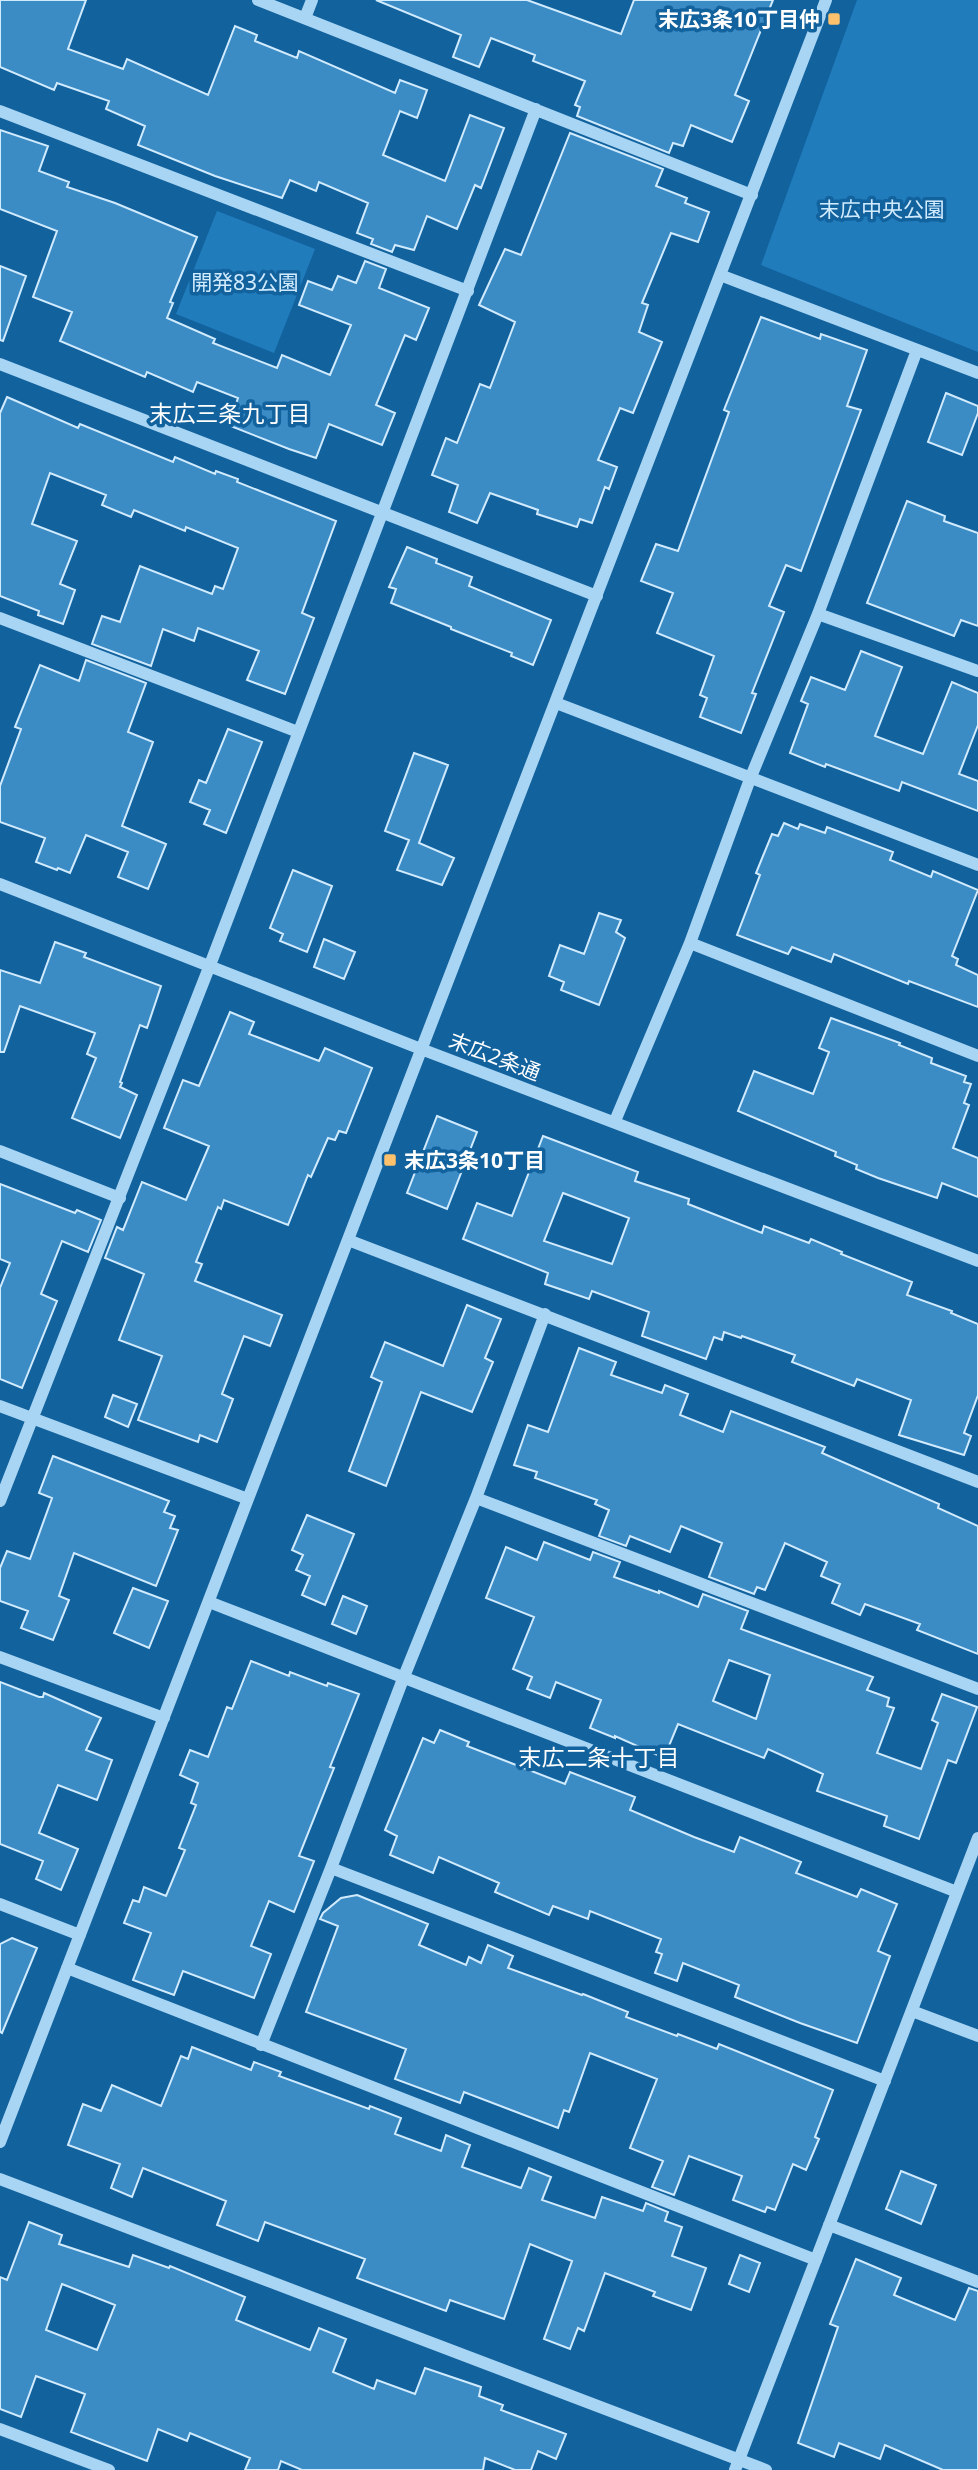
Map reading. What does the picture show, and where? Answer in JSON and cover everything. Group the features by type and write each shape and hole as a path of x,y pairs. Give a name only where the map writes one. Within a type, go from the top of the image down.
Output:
{"street":[{"path":"258,0 752,195"},
{"path":"305,18 312,0"},
{"path":"0,2142 826,0"},
{"path":"0,1501 210,965 536,109"},
{"path":"0,111 468,292"},
{"path":"720,275 978,373"},
{"path":"615,1121 690,943 750,779 818,614 917,350"},
{"path":"0,364 597,596"},
{"path":"818,614 978,671"},
{"path":"0,618 298,732"},
{"path":"555,703 978,865"},
{"name":"末広2条通","path":"0,884 978,1261"},
{"path":"690,943 978,1056"},
{"path":"0,1152 120,1198"},
{"path":"348,1240 978,1482"},
{"path":"261,2045 476,1498 545,1314"},
{"path":"0,1406 248,1499"},
{"path":"476,1498 978,1689"},
{"path":"209,1602 957,1892"},
{"path":"0,1657 164,1718"},
{"path":"737,2465 978,1838"},
{"path":"331,1868 885,2081"},
{"path":"0,1904 80,1935"},
{"path":"67,1968 816,2260"},
{"path":"912,2011 978,2036"},
{"path":"0,2179 737,2465 765,2470"},
{"path":"830,2225 978,2282"},
{"path":"0,2429 109,2470"}],"green space":[{"name":"末広中央公園","path":"857,0 978,0 978,352 761,265"},
{"name":"開発83公園","path":"217,211 315,249 274,353 176,314"}],"building":[{"path":"0,0 86,0 68,49 123,69 127,59 208,95 235,26 257,35 255,41 297,58 299,51 395,93 400,80 427,90 417,118 400,111 383,155 445,181 470,115 504,128 481,188 475,185 457,229 427,216 414,250 395,245 392,252 371,244 373,239 357,233 368,203 319,182 316,191 290,180 282,198 215,176 138,145 145,126 106,109 109,101 57,83 54,90 0,67"},
{"path":"376,0 527,0 621,34 634,0 773,0 735,95 749,101 732,142 691,125 683,146 673,143 669,153 577,116 580,107 575,105 585,81 533,61 535,55 491,38 479,67 453,57 461,35"},
{"path":"0,130 48,146 39,171 69,182 67,187 115,203 197,237 170,302 173,303 167,318 215,339 213,343 277,368 282,355 330,375 351,325 299,305 308,281 332,290 338,276 356,283 365,261 386,269 379,288 429,308 416,340 405,335 376,405 395,413 382,445 329,424 316,458 228,425 238,398 197,382 193,392 147,372 145,377 60,341 72,312 33,297 57,231 0,209"},
{"path":"570,133 663,169 656,186 687,198 685,203 709,212 698,242 671,233 642,303 648,305 639,332 662,342 633,413 620,408 598,460 617,467 609,489 605,487 592,523 580,519 577,527 537,514 538,510 490,493 477,523 449,512 458,485 432,475 446,438 457,443 480,384 490,388 515,322 479,305 505,249 521,255"},
{"path":"0,266 26,276 3,341 0,340"},
{"path":"761,317 820,339 821,334 867,350 847,406 861,410 801,571 786,565 769,606 784,612 752,693 756,694 741,733 700,717 707,698 700,695 714,656 657,633 673,593 641,581 656,544 678,551 729,412 724,410"},
{"path":"946,393 978,406 978,413 962,455 928,442"},
{"path":"7,397 78,428 80,424 173,462 175,457 215,474 216,471 238,479 237,482 336,521 302,613 314,618 285,694 247,680 259,651 198,628 194,641 163,629 151,666 92,644 102,616 120,622 140,566 212,594 215,586 223,589 238,548 186,527 185,531 134,510 131,517 102,505 106,495 50,473 32,524 77,541 60,584 75,590 63,624 38,615 39,611 0,596 0,413"},
{"path":"907,501 945,516 944,521 978,533 978,626 961,620 954,636 867,603"},
{"path":"407,547 437,559 436,563 472,577 469,586 551,620 533,665 511,656 512,653 391,603 396,589 389,587"},
{"path":"861,651 902,667 875,736 923,754 952,682 978,693 978,725 959,774 978,781 978,811 902,782 899,791 790,753 808,704 801,701 811,677 845,690"},
{"path":"86,660 146,683 128,732 153,742 122,826 166,844 148,889 118,877 128,852 86,835 70,873 58,868 57,870 36,862 45,838 0,822 0,786 21,729 15,727 40,665 79,681"},
{"path":"228,729 262,742 226,833 204,824 210,810 190,802 199,780 206,783"},
{"path":"414,753 448,765 419,843 454,858 442,885 397,870 409,840 385,831"},
{"path":"784,823 798,829 800,824 825,833 827,827 893,852 890,860 931,877 933,871 978,890 952,956 958,959 956,965 978,975 978,1007 909,981 908,984 834,954 831,962 792,947 788,954 737,935 760,875 756,873 772,834 778,836"},
{"path":"293,870 332,886 307,952 280,941 283,934 270,928"},
{"path":"599,913 621,920 616,932 625,938 599,1005 561,990 564,982 549,976 560,945 584,954"},
{"path":"324,939 355,952 344,979 314,967"},
{"path":"55,942 86,953 84,957 161,986 147,1028 140,1025 120,1082 120,1087 137,1095 120,1138 72,1118 96,1058 87,1054 95,1033 20,1006 4,1052 0,1052 0,970 40,983"},
{"path":"230,1012 254,1022 249,1034 319,1061 325,1048 372,1068 346,1133 339,1131 335,1140 328,1138 311,1177 308,1175 288,1225 224,1200 221,1209 218,1207 196,1262 202,1264 195,1281 282,1315 270,1346 244,1336 222,1394 233,1399 217,1442 200,1435 198,1442 138,1420 162,1356 119,1340 144,1274 105,1258 117,1227 123,1230 142,1182 186,1200 209,1146 164,1128 183,1080 199,1086"},
{"path":"831,1018 900,1043 899,1045 932,1058 931,1063 966,1076 964,1082 971,1084 964,1103 969,1105 953,1148 978,1158 978,1197 942,1183 937,1198 878,1178 835,1156 836,1152 738,1111 754,1071 813,1094 829,1052 819,1048"},
{"path":"437,1116 477,1132 447,1209 407,1193"},
{"path":"543,1136 638,1172 635,1181 689,1199 688,1204 762,1233 764,1226 809,1243 811,1239 912,1282 907,1295 952,1311 951,1313 978,1324 978,1395 964,1433 971,1436 964,1455 899,1435 911,1400 857,1379 854,1386 792,1362 795,1355 742,1336 741,1338 724,1332 722,1340 714,1337 706,1359 642,1336 649,1312 592,1291 589,1299 545,1284 548,1273 463,1239 477,1203 512,1216","holes":["563,1193 629,1218 612,1264 544,1241"]},
{"path":"0,1184 75,1213 77,1210 101,1220 88,1252 62,1241 41,1294 57,1301 22,1388 0,1379 0,1288 10,1263 0,1259"},
{"path":"467,1305 501,1319 485,1358 493,1362 472,1412 421,1392 386,1486 349,1471 382,1382 371,1377 385,1342 443,1366"},
{"path":"579,1348 616,1362 611,1375 662,1393 665,1385 688,1394 680,1415 723,1432 731,1411 825,1447 822,1453 939,1504 938,1508 978,1526 978,1654 917,1630 920,1624 865,1604 860,1615 832,1603 840,1584 821,1576 827,1562 785,1543 765,1590 757,1587 754,1594 709,1577 722,1543 681,1526 670,1552 630,1536 626,1546 599,1536 609,1510 595,1504 597,1500 535,1478 537,1472 514,1465 528,1425 548,1432"},
{"path":"113,1395 137,1404 128,1427 105,1417"},
{"path":"53,1456 169,1501 164,1512 175,1516 170,1528 178,1530 156,1586 74,1553 59,1596 69,1600 53,1640 21,1628 28,1611 0,1601 0,1568 7,1551 30,1559 52,1498 39,1493"},
{"path":"307,1515 354,1534 325,1605 302,1595 310,1576 296,1570 303,1555 292,1550"},
{"path":"544,1542 590,1560 593,1552 620,1562 614,1577 698,1607 703,1594 748,1611 741,1629 873,1677 867,1690 889,1698 887,1706 894,1708 877,1753 921,1769 938,1723 932,1720 942,1694 977,1707 956,1763 948,1760 919,1839 884,1826 887,1816 817,1791 823,1774 768,1749 764,1758 678,1724 664,1758 590,1728 601,1700 556,1682 550,1698 527,1689 532,1677 513,1669 534,1617 486,1598 506,1547 537,1560","holes":["729,1660 770,1675 756,1719 713,1701"]},
{"path":"133,1588 168,1601 149,1648 114,1633"},
{"path":"343,1596 367,1606 356,1634 332,1624"},
{"path":"251,1661 289,1676 290,1672 359,1694 330,1767 334,1768 299,1856 314,1861 294,1912 269,1901 251,1946 271,1954 254,1998 183,1971 174,1995 133,1980 151,1933 124,1923 133,1900 139,1902 144,1887 166,1896 185,1850 179,1848 196,1805 191,1803 198,1783 180,1775 190,1750 208,1757 227,1707 232,1709"},
{"path":"0,1682 39,1697 43,1697 44,1693 101,1718 86,1750 112,1760 97,1800 58,1785 39,1833 78,1849 61,1890 36,1879 43,1861 0,1844"},
{"path":"440,1730 469,1742 467,1746 565,1784 570,1772 635,1797 630,1810 694,1837 734,1852 740,1837 801,1862 796,1873 857,1897 861,1889 897,1904 878,1951 890,1956 857,2043 735,1997 739,1985 683,1963 677,1981 655,1973 662,1954 656,1952 661,1939 590,1911 588,1919 553,1906 549,1915 495,1892 499,1883 439,1857 433,1873 390,1855 397,1836 385,1830 423,1738 434,1743"},
{"path":"357,1895 428,1924 419,1945 466,1965 469,1957 481,1963 488,1945 513,1956 508,1968 628,2012 626,2017 717,2049 719,2044 833,2090 815,2137 819,2139 806,2170 793,2164 775,2210 767,2207 765,2212 733,2200 742,2176 689,2156 674,2195 652,2187 663,2161 630,2148 657,2079 590,2053 569,2112 564,2110 558,2128 464,2092 460,2103 395,2079 406,2049 306,2012 338,1926 320,1919 323,1913 341,1898"},
{"path":"12,1938 37,1948 2,2033 0,1944"},
{"path":"192,2047 251,2070 254,2062 281,2072 279,2076 401,2118 395,2134 441,2151 446,2135 470,2145 462,2167 521,2188 529,2168 551,2177 542,2200 595,2218 602,2197 643,2211 646,2203 668,2212 665,2221 682,2227 672,2256 706,2268 691,2310 653,2296 655,2292 605,2273 584,2331 578,2328 570,2349 544,2339 572,2261 530,2244 504,2319 450,2300 446,2311 357,2278 365,2259 265,2222 258,2241 217,2225 226,2201 143,2168 132,2197 111,2188 120,2164 68,2145 83,2104 101,2111 112,2085 161,2106 181,2056 188,2059"},
{"path":"901,2171 936,2185 921,2224 886,2209"},
{"path":"29,2222 62,2235 59,2244 129,2267 133,2255 169,2268 170,2266 245,2297 236,2320 310,2350 319,2328 346,2339 333,2372 374,2389 377,2380 415,2394 425,2368 481,2387 479,2396 503,2405 501,2410 566,2434 556,2459 538,2451 531,2470 515,2470 485,2458 483,2470 302,2470 281,2461 278,2470 245,2470 250,2458 190,2433 187,2441 158,2429 147,2461 71,2432 85,2394 36,2376 21,2417 0,2409 0,2277 7,2280","holes":["62,2284 115,2305 97,2350 46,2330"]},
{"path":"740,2255 760,2263 749,2292 729,2284"},
{"path":"856,2259 901,2278 894,2295 955,2320 969,2288 978,2291 978,2470 943,2470 885,2445 880,2459 839,2443 834,2457 798,2443 838,2327 830,2324"}],"place":[{"name":"末広3条10丁目仲","path":"834,19"},
{"name":"末広3条10丁目","path":"390,1160"}],"district":[{"name":"末広三条九丁目","path":"230,413"},
{"name":"末広二条十丁目","path":"599,1757"}]}
